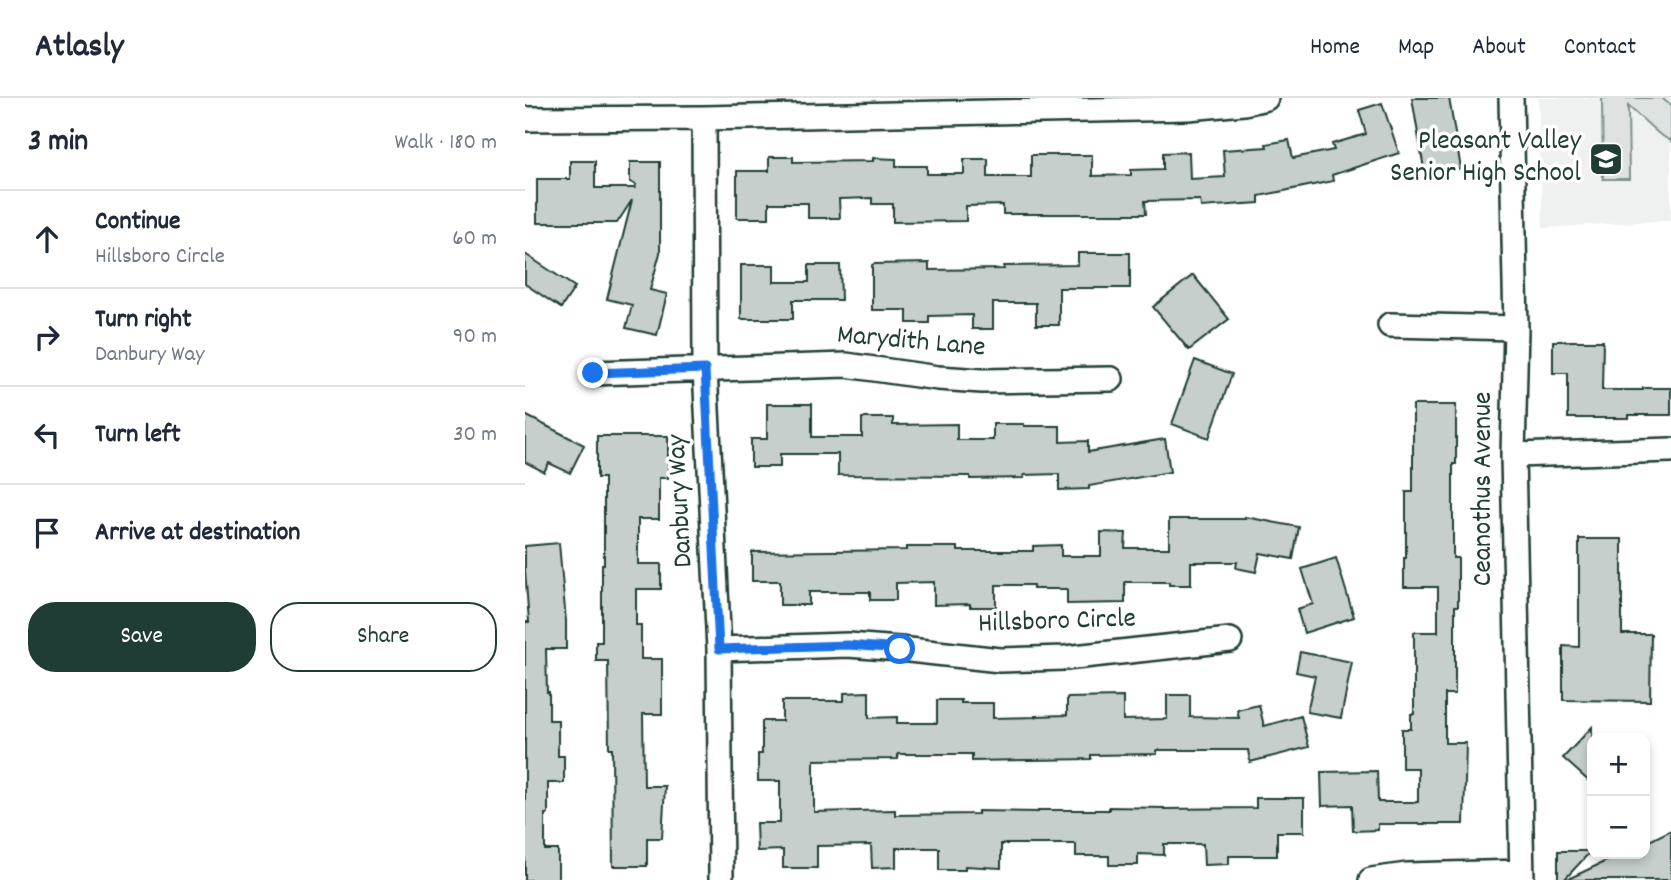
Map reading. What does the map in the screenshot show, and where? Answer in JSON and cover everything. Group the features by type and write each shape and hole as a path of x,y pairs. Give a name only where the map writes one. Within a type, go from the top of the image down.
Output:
{"street":[{"name":"Ceanothus Avenue","path":"1511,98 1515,328 1513,454 1521,876"},
{"path":"525,119 1164,108 1251,100"},
{"name":"Danbury Way","path":"704,118 705,369 719,649 721,880"},
{"path":"1390,326 1515,328"},
{"name":"Marydith Lane","path":"593,373 846,365 938,378 982,381 1111,379"},
{"path":"1513,454 1671,450"},
{"name":"Hillsboro Circle","path":"719,649 848,645 1000,660 1066,658 1230,640"},
{"path":"1371,880 1408,875 1521,876"}],"shaded area":[{"name":"Pleasant Valley Senior High School","path":"1538,98 1671,98 1671,220 1543,228"},
{"path":"1602,98 1662,98 1671,106 1671,141 1659,134 1628,106 1629,179 1603,179"}],"building":[{"path":"1412,98 1449,98 1461,169 1425,175"},
{"path":"1382,103 1399,153 1332,175 1333,181 1259,196 1259,203 1201,207 1200,200 1145,201 1146,214 1003,214 1003,205 966,206 966,221 893,222 893,204 872,204 872,198 839,199 840,218 808,218 808,203 769,203 769,218 737,218 737,171 769,171 769,157 793,157 793,162 896,159 896,166 927,166 927,174 964,174 964,159 988,159 988,177 1031,177 1031,155 1092,155 1092,176 1131,175 1131,170 1163,169 1163,153 1189,152 1190,179 1225,177 1223,150 1267,147 1266,144 1289,140 1293,158 1334,150 1332,144 1366,134 1359,110"},
{"path":"570,161 595,161 595,188 635,188 636,185 630,182 630,162 660,162 660,253 650,290 667,294 657,335 626,328 632,305 607,299 632,200 617,223 537,223 537,179 570,179"},
{"path":"1078,253 1130,253 1130,288 1059,288 1059,325 1036,325 1036,303 993,303 993,329 972,329 972,315 929,316 929,323 907,323 907,310 872,310 874,264 929,263 929,270 1004,269 1004,266 1078,265"},
{"path":"525,254 575,287 561,308 525,284"},
{"path":"741,265 774,265 774,282 809,282 809,265 840,265 841,300 793,300 793,319 741,319"},
{"path":"1193,275 1229,319 1189,350 1153,307"},
{"path":"1553,341 1603,341 1602,390 1671,388 1671,415 1568,418 1568,373 1553,373"},
{"path":"1195,360 1232,374 1209,438 1172,424"},
{"path":"767,404 812,404 812,437 862,437 862,418 893,418 893,425 957,424 957,440 993,440 993,424 1060,426 1060,442 1088,441 1088,452 1165,439 1170,472 1089,486 1089,489 1059,490 1059,474 970,479 970,476 838,475 838,454 780,454 780,467 751,467 751,439 767,439"},
{"path":"1413,405 1456,405 1453,558 1458,558 1458,606 1455,606 1455,694 1445,694 1445,743 1466,743 1464,824 1378,824 1378,830 1353,831 1352,805 1322,806 1321,772 1377,771 1378,802 1418,802 1418,768 1402,768 1402,729 1411,729 1411,714 1414,714 1414,632 1438,632 1438,587 1404,587 1406,492 1413,492"},
{"path":"525,415 584,445 570,473 549,463 544,472 525,462"},
{"path":"597,436 668,436 668,478 659,478 659,519 638,519 638,564 661,564 661,589 636,589 636,625 641,625 641,659 662,659 662,714 643,714 644,786 665,786 662,838 647,838 647,866 613,866 608,661 596,661 596,642 602,642 604,564 604,478 597,478"},
{"path":"1245,517 1299,527 1293,559 1260,553 1256,572 1236,568 1237,562 1191,562 1191,585 1125,582 1125,603 1067,604 1067,589 996,585 996,607 970,607 970,604 934,605 934,582 896,583 896,600 870,600 870,592 809,592 809,605 780,605 780,581 752,581 752,552 906,550 906,547 958,547 958,551 1033,551 1033,546 1061,545 1061,556 1101,556 1101,532 1126,533 1125,548 1169,548 1169,519"},
{"path":"1579,539 1622,539 1622,634 1651,634 1650,701 1563,700 1563,646 1579,647"},
{"path":"559,543 566,649 546,649 549,720 558,720 558,756 564,756 564,783 548,783 548,814 545,814 545,850 558,850 558,880 525,880 525,622 529,622 525,546"},
{"path":"1336,558 1354,617 1304,633 1297,609 1313,604 1302,569"},
{"path":"1300,652 1352,662 1341,718 1307,712 1315,676 1296,672"},
{"path":"869,692 869,718 897,717 897,723 937,723 937,700 993,703 993,718 1067,715 1067,698 1123,697 1123,720 1167,719 1167,695 1190,695 1190,717 1239,718 1237,710 1259,705 1264,726 1301,716 1309,747 1250,762 1248,750 1157,750 1157,754 1091,755 1091,759 972,761 972,754 898,754 898,759 814,760 814,812 895,810 895,815 1109,810 1109,807 1256,808 1256,798 1304,798 1304,832 1277,832 1277,856 1229,856 1229,864 1204,865 1203,844 1164,844 1164,855 1138,854 1138,865 1109,865 1109,856 1076,856 1076,844 1001,844 1001,868 965,866 965,870 939,870 939,848 896,848 896,867 872,868 871,845 817,846 817,868 783,868 783,850 757,851 756,823 780,823 780,781 758,781 758,754 762,754 762,721 782,721 782,701 844,701 844,693"},
{"path":"1592,727 1592,733 1587,733 1587,780 1563,758"},
{"path":"1671,830 1671,880 1566,880 1610,859 1650,859 1650,840"},
{"path":"1558,851 1587,851 1587,855 1564,880 1558,880"}],"place":[{"name":"Pleasant Valley Senior High School","path":"1606,159"}],"route":[{"path":"593,373 705,369 719,649 848,645 900,649"}]}
